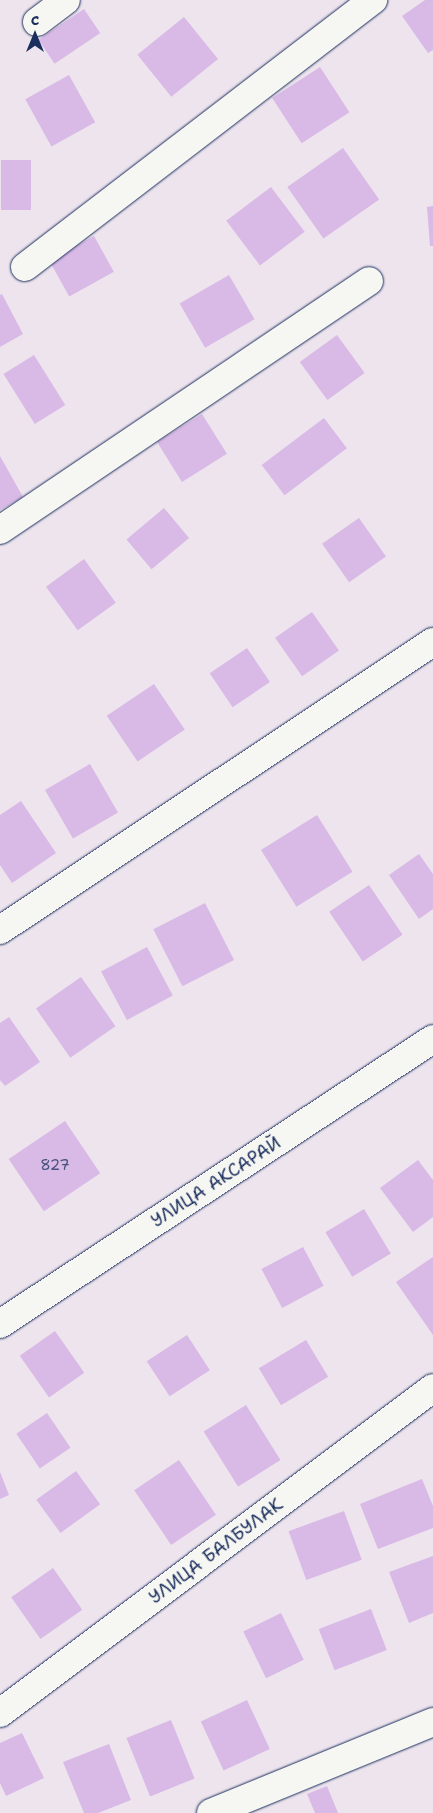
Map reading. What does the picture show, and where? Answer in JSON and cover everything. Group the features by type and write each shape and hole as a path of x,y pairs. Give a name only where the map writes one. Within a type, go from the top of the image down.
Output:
{"street":[{"path":"37,22 66,0"},
{"path":"25,267 373,0"},
{"path":"0,530 369,281"},
{"path":"0,930 433,642"},
{"name":"УЛИЦА АКСАРАЙ","path":"0,1324 433,1039"},
{"name":"УЛИЦА БАЛБУЛАК","path":"0,1713 433,1388"},
{"path":"211,1813 433,1722"}],"building":[{"path":"425,0 433,0 433,50 428,53 402,16"},
{"path":"84,9 100,33 55,64 38,40"},
{"path":"184,17 218,59 171,97 137,55"},
{"path":"320,67 349,112 302,143 272,98"},
{"path":"69,75 95,122 51,146 25,99"},
{"path":"343,148 379,200 323,239 287,187"},
{"path":"1,160 31,160 31,210 1,210"},
{"path":"271,187 305,232 260,265 226,221"},
{"path":"433,206 433,246 430,246 427,207"},
{"path":"94,236 114,272 69,297 49,261"},
{"path":"229,275 254,319 205,348 180,304"},
{"path":"2,294 23,334 0,347 0,295"},
{"path":"337,335 365,373 327,400 300,362"},
{"path":"34,355 65,405 35,424 3,374"},
{"path":"202,414 227,454 182,482 157,442"},
{"path":"324,418 347,448 285,495 262,465"},
{"path":"0,456 23,497 0,510"},
{"path":"164,508 189,538 152,569 126,539"},
{"path":"359,518 386,557 349,582 322,544"},
{"path":"84,559 116,603 78,630 46,587"},
{"path":"312,612 339,651 302,676 275,638"},
{"path":"247,648 270,682 233,707 210,673"},
{"path":"154,684 185,730 138,761 107,716"},
{"path":"90,764 118,812 73,838 45,790"},
{"path":"21,801 56,853 12,883 0,865 0,815"},
{"path":"317,815 353,872 297,907 261,850"},
{"path":"419,854 433,874 433,909 419,919 389,875"},
{"path":"369,885 403,935 363,962 329,912"},
{"path":"205,903 234,960 182,986 153,929"},
{"path":"147,947 173,996 127,1020 101,971"},
{"path":"81,977 115,1026 70,1058 36,1009"},
{"path":"9,1017 40,1062 5,1086 0,1080 0,1023"},
{"path":"65,1121 100,1173 44,1211 9,1159"},
{"path":"418,1160 433,1180 433,1217 413,1232 380,1188"},
{"path":"364,1209 391,1254 352,1277 325,1232"},
{"path":"303,1247 324,1286 282,1308 262,1269"},
{"path":"433,1257 433,1335 396,1282"},
{"path":"55,1331 84,1373 49,1397 20,1356"},
{"path":"187,1335 210,1370 170,1396 147,1361"},
{"path":"306,1340 328,1377 281,1405 259,1368"},
{"path":"246,1405 280,1460 238,1487 204,1431"},
{"path":"47,1413 70,1448 40,1469 16,1434"},
{"path":"179,1460 216,1515 171,1545 134,1490"},
{"path":"76,1471 100,1504 60,1533 36,1500"},
{"path":"0,1472 9,1495 0,1499"},
{"path":"422,1479 433,1506 433,1528 378,1549 360,1504"},
{"path":"344,1511 362,1560 306,1580 289,1531"},
{"path":"433,1556 433,1613 409,1623 389,1572"},
{"path":"53,1568 82,1610 40,1639 11,1597"},
{"path":"371,1609 387,1650 334,1670 319,1629"},
{"path":"281,1613 304,1660 266,1678 243,1631"},
{"path":"247,1700 270,1749 224,1770 201,1722"},
{"path":"171,1720 195,1778 150,1796 126,1738"},
{"path":"22,1733 44,1778 6,1796 0,1783 0,1743"},
{"path":"109,1744 131,1800 98,1813 84,1813 63,1762"},
{"path":"327,1786 338,1813 315,1813 307,1794"}]}
